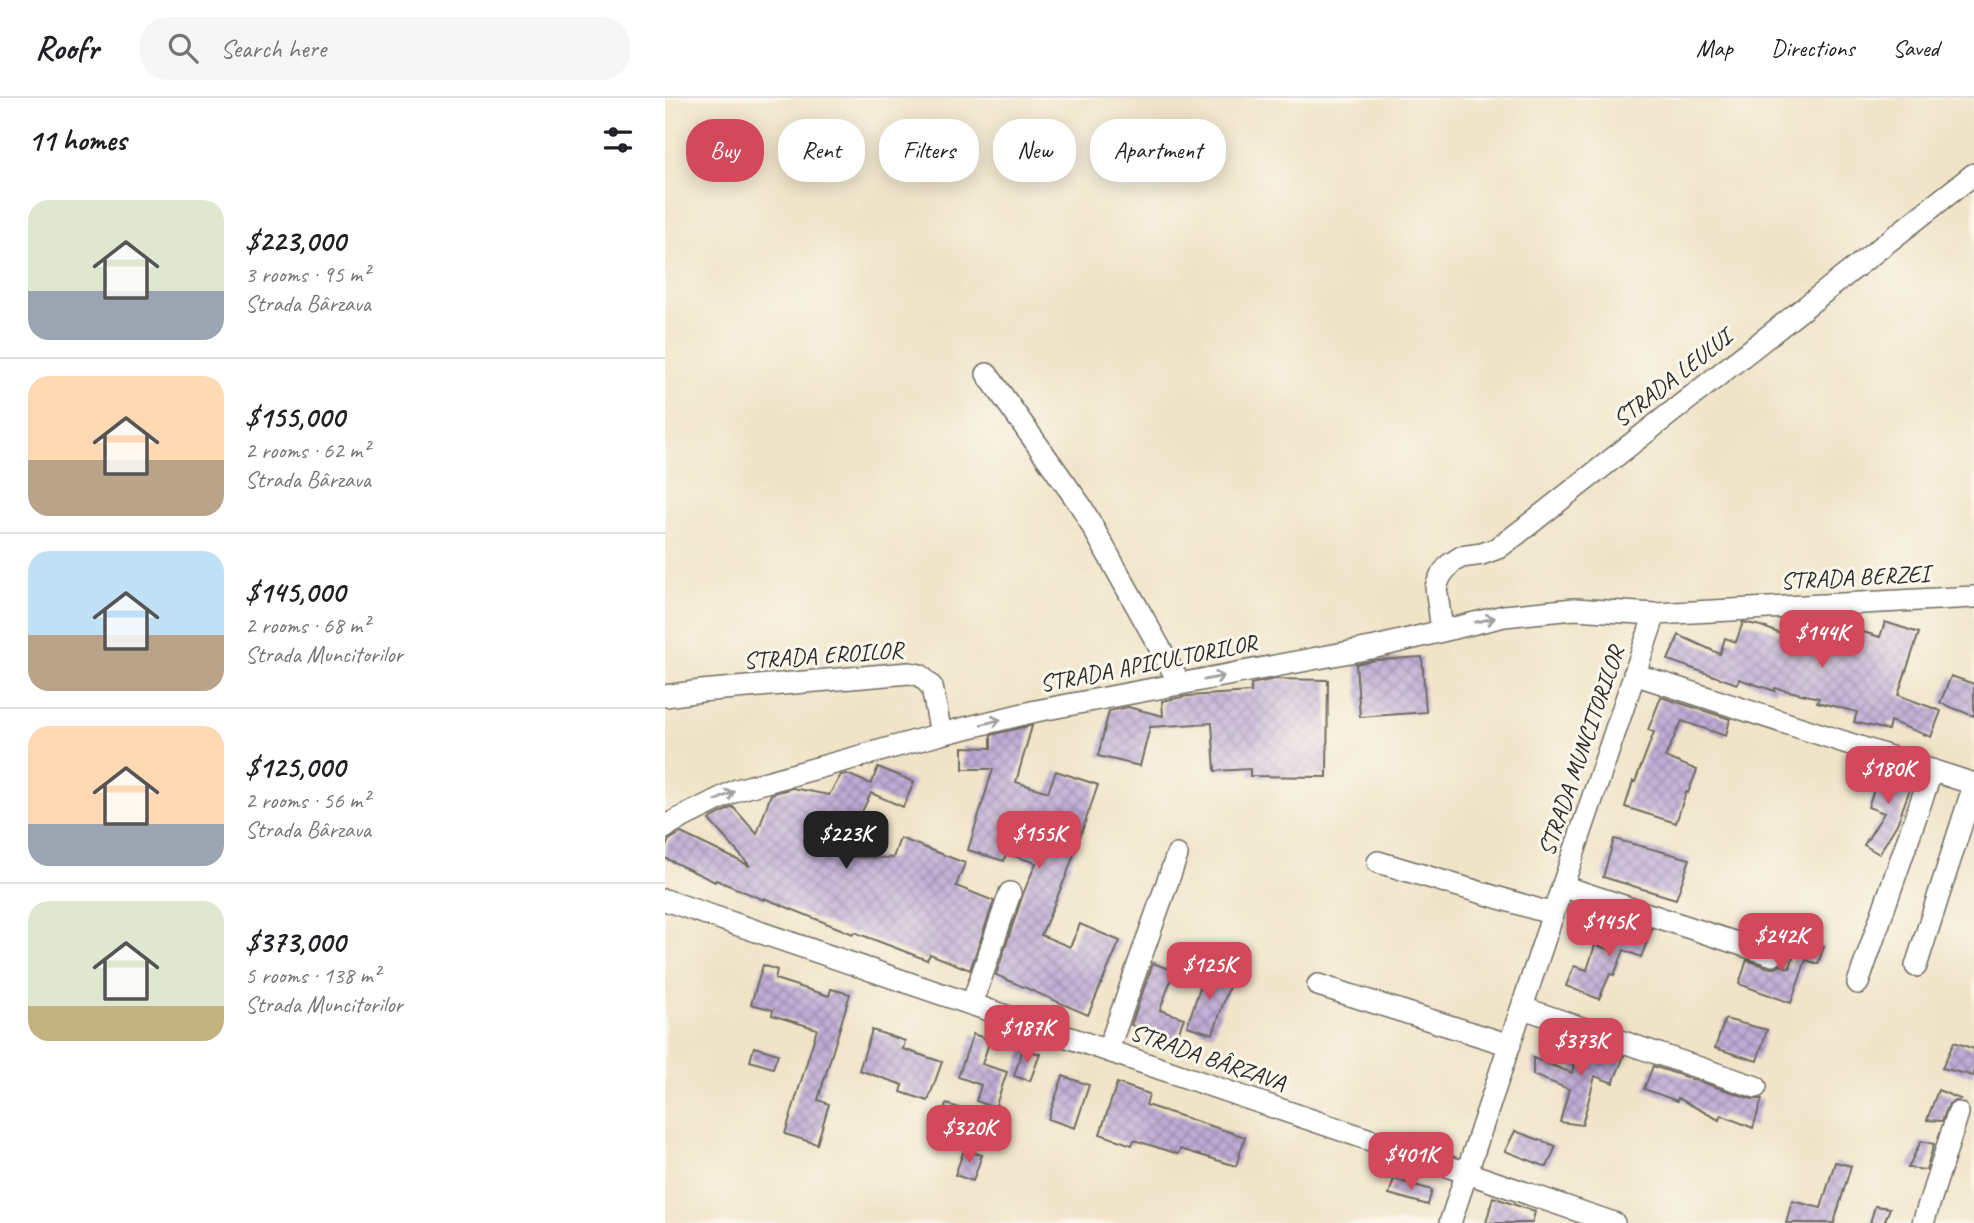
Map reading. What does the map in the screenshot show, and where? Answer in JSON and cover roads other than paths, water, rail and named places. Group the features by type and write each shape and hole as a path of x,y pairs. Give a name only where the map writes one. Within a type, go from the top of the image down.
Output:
{"street":[{"name":"STRADA LEULUI","path":"1442,630 1436,587 1450,564 1461,557 1498,548 1517,534 1974,174"},
{"path":"987,374 1081,506 1180,684"},
{"name":"STRADA BERZEI","path":"1655,614 1974,597"},
{"name":"STRADA APICULTORILOR","path":"665,828 737,790 1036,711 1376,647 1504,616 1573,609 1655,614"},
{"name":"STRADA MUNCITORILOR","path":"1450,1223 1655,614"},
{"name":"STRADA EROILOR","path":"665,696 908,673 920,675 932,687 941,734"},
{"path":"1634,674 1974,785 1916,966"},
{"path":"1858,983 1932,770"},
{"path":"1108,1050 1177,855"},
{"path":"1378,862 1553,914"},
{"path":"1562,886 1773,955"},
{"path":"972,1004 1010,893"},
{"name":"STRADA BÂRZAVA","path":"665,900 1614,1223"},
{"path":"1318,985 1510,1045"},
{"path":"1523,1008 1756,1087"},
{"path":"1923,1223 1958,1113"}]}
